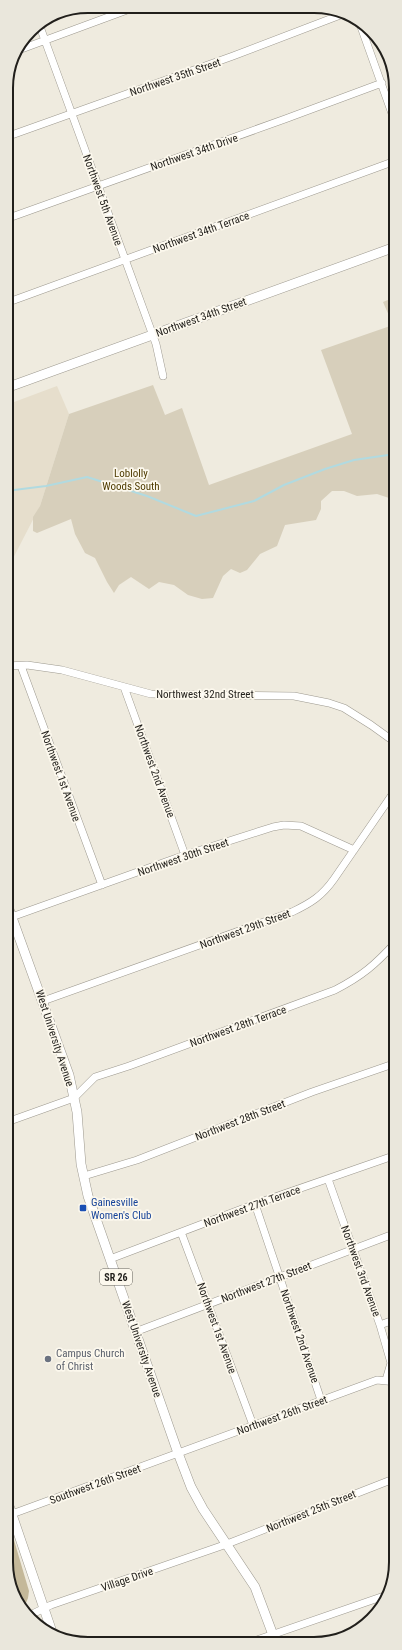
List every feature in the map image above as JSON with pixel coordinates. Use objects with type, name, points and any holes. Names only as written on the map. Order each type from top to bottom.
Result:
[{"type":"main road","name":"Northwest 34th Street","points":[[13,385],[389,249]]},
{"type":"main road","name":"West University Avenue","points":[[13,928],[43,1001],[65,1061],[77,1112],[81,1164],[88,1196],[178,1453],[191,1487],[203,1509],[255,1587],[274,1637]]},
{"type":"main road","points":[[13,1517],[50,1626]]},
{"type":"street","points":[[25,47],[119,13]]},
{"type":"street","name":"Northwest 35th Street","points":[[13,134],[233,56],[336,17]]},
{"type":"street","name":"Northwest 5th Avenue","points":[[42,29],[152,334],[161,362],[163,376]]},
{"type":"street","points":[[363,31],[389,104]]},
{"type":"street","name":"Northwest 34th Drive","points":[[13,216],[285,120],[382,83]]},
{"type":"street","name":"Northwest 34th Terrace","points":[[13,300],[389,163]]},
{"type":"street","name":"Northwest 32nd Street","points":[[13,666],[62,670],[124,688],[151,694],[294,696],[329,703],[344,708],[389,738]]},
{"type":"street","name":"Northwest 1st Avenue","points":[[21,666],[102,885]]},
{"type":"street","name":"Northwest 2nd Avenue","points":[[124,688],[185,855]]},
{"type":"street","name":"Northwest 29th Street","points":[[43,1001],[292,912],[310,904],[325,891],[389,799]]},
{"type":"street","name":"Northwest 30th Street","points":[[13,917],[185,855],[273,827],[284,825],[301,826],[354,850]]},
{"type":"street","name":"Northwest 28th Terrace","points":[[74,1098],[95,1077],[129,1066],[335,990],[353,981],[374,966],[389,950]]},
{"type":"street","name":"Northwest 28th Street","points":[[84,1176],[136,1160],[312,1092],[389,1065]]},
{"type":"street","points":[[13,1120],[74,1098]]},
{"type":"street","name":"Northwest 27th Terrace","points":[[110,1259],[255,1204],[389,1157]]},
{"type":"street","name":"Northwest 3rd Avenue","points":[[328,1179],[380,1325],[389,1356]]},
{"type":"street","name":"Northwest 2nd Avenue","points":[[255,1204],[321,1400]]},
{"type":"street","name":"Northwest 1st Avenue","points":[[181,1232],[253,1425]]},
{"type":"street","name":"Northwest 27th Street","points":[[135,1332],[279,1278],[352,1248],[389,1235]]},
{"type":"street","points":[[380,1325],[389,1322]]},
{"type":"street","points":[[386,1380],[389,1370]]},
{"type":"street","name":"Northwest 26th Street","points":[[178,1453],[377,1380],[389,1381]]},
{"type":"street","name":"Southwest 26th Street","points":[[13,1514],[178,1453]]},
{"type":"street","name":"Northwest 25th Street","points":[[227,1544],[389,1481]]},
{"type":"street","name":"Village Drive","points":[[34,1613],[44,1608],[227,1544]]},
{"type":"street","points":[[280,1637],[380,1598]]},
{"type":"shaded area","points":[[57,386],[69,414],[40,506],[13,558],[13,402]]},
{"type":"shaded area","points":[[13,1537],[29,1591],[26,1603],[19,1591],[16,1581],[13,1562]]},
{"type":"green space","name":"Loblolly Woods South","points":[[389,300],[389,316],[383,302]]},
{"type":"green space","name":"Loblolly Woods South","points":[[389,326],[389,498],[377,494],[357,496],[344,491],[332,491],[321,501],[321,509],[316,520],[285,525],[277,546],[260,554],[247,570],[240,573],[231,569],[223,576],[213,598],[202,599],[188,595],[174,585],[159,582],[149,589],[131,577],[119,585],[114,593],[95,558],[85,553],[75,534],[71,519],[37,533],[33,531],[33,517],[40,506],[69,414],[153,385],[165,415],[182,408],[209,485],[352,434],[321,350]]},
{"type":"waterway","points":[[13,490],[46,486],[87,477],[147,496],[196,516],[254,501],[284,485],[325,469],[354,460],[389,455]]},
{"type":"place","name":"Gainesville Women's Club","points":[[83,1208]]},
{"type":"place","name":"Campus Church of Christ","points":[[48,1359]]}]
